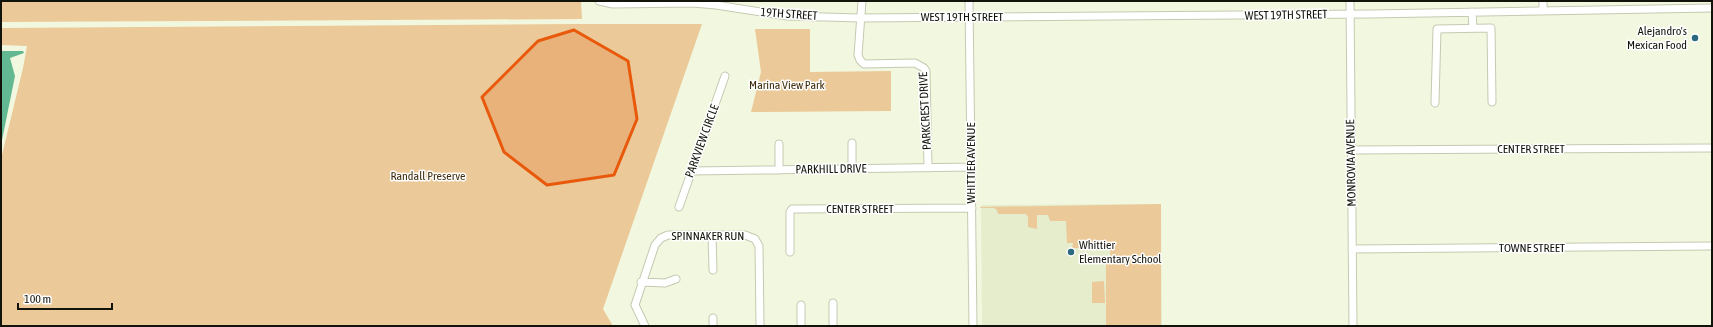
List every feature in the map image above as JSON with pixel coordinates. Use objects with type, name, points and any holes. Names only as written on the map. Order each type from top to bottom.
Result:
[{"type":"street","name":"19TH STREET","points":[[599,1],[613,4],[693,3],[787,16],[860,18]]},
{"type":"street","points":[[860,18],[862,1]]},
{"type":"street","name":"WHITTIER AVENUE","points":[[969,1],[973,326]]},
{"type":"street","name":"MONROVIA AVENUE","points":[[1350,1],[1353,326]]},
{"type":"street","points":[[1543,1],[1543,11]]},
{"type":"street","name":"WEST 19TH STREET","points":[[860,18],[1350,14],[1712,8]]},
{"type":"street","points":[[1472,12],[1473,28]]},
{"type":"street","name":"PARKCREST DRIVE","points":[[860,18],[858,55],[864,64],[915,63],[924,68],[926,71],[928,168]]},
{"type":"street","points":[[1435,103],[1437,29],[1473,28],[1491,28],[1492,102]]},
{"type":"street","name":"PARKVIEW CIRCLE","points":[[679,207],[725,76]]},
{"type":"street","points":[[852,143],[852,169]]},
{"type":"street","points":[[779,144],[779,170]]},
{"type":"street","name":"CENTER STREET","points":[[1351,150],[1712,148]]},
{"type":"street","name":"PARKHILL DRIVE","points":[[691,171],[971,167]]},
{"type":"street","name":"CENTER STREET","points":[[790,252],[790,212],[792,209],[972,208]]},
{"type":"street","name":"SPINNAKER RUN","points":[[641,282],[655,245],[661,238],[668,235],[745,234],[755,239],[759,246],[760,326]]},
{"type":"street","points":[[712,235],[713,270]]},
{"type":"street","name":"TOWNE STREET","points":[[1352,249],[1712,246]]},
{"type":"street","points":[[645,326],[635,305],[641,282],[665,283],[676,279]]},
{"type":"street","points":[[833,303],[833,326]]},
{"type":"street","points":[[801,304],[801,326]]},
{"type":"street","points":[[713,318],[713,326]]},
{"type":"highlighted area","points":[[574,30],[628,61],[637,119],[614,175],[547,185],[504,152],[482,97],[538,41]]},
{"type":"shaded area","points":[[1,51],[23,51],[24,53],[10,58],[15,76],[1,145]]},
{"type":"shaded area","name":"Whittier Elementary School","points":[[1161,204],[1162,326],[982,326],[981,205]]},
{"type":"green space","points":[[1,1],[581,1],[582,19],[1,22]]},
{"type":"green space","name":"Randall Preserve","points":[[702,24],[603,309],[613,326],[1,326],[1,159],[27,46],[1,45],[1,28]]},
{"type":"green space","name":"Marina View Park","points":[[755,29],[810,29],[810,72],[891,71],[891,111],[751,112],[761,72]]},
{"type":"green space","points":[[1161,204],[1161,326],[1106,326],[1106,262],[1111,262],[1109,242],[1109,248],[1072,248],[1073,243],[1067,243],[1066,221],[1050,221],[1048,215],[1037,215],[1037,229],[1028,227],[1028,217],[1026,214],[998,214],[997,210],[994,208],[980,208],[980,207]]},
{"type":"green space","points":[[1104,281],[1105,303],[1092,303],[1092,282]]},
{"type":"place","name":"Alejandro's Mexican Food","points":[[1695,38]]},
{"type":"place","name":"Whittier Elementary School","points":[[1071,252]]}]
